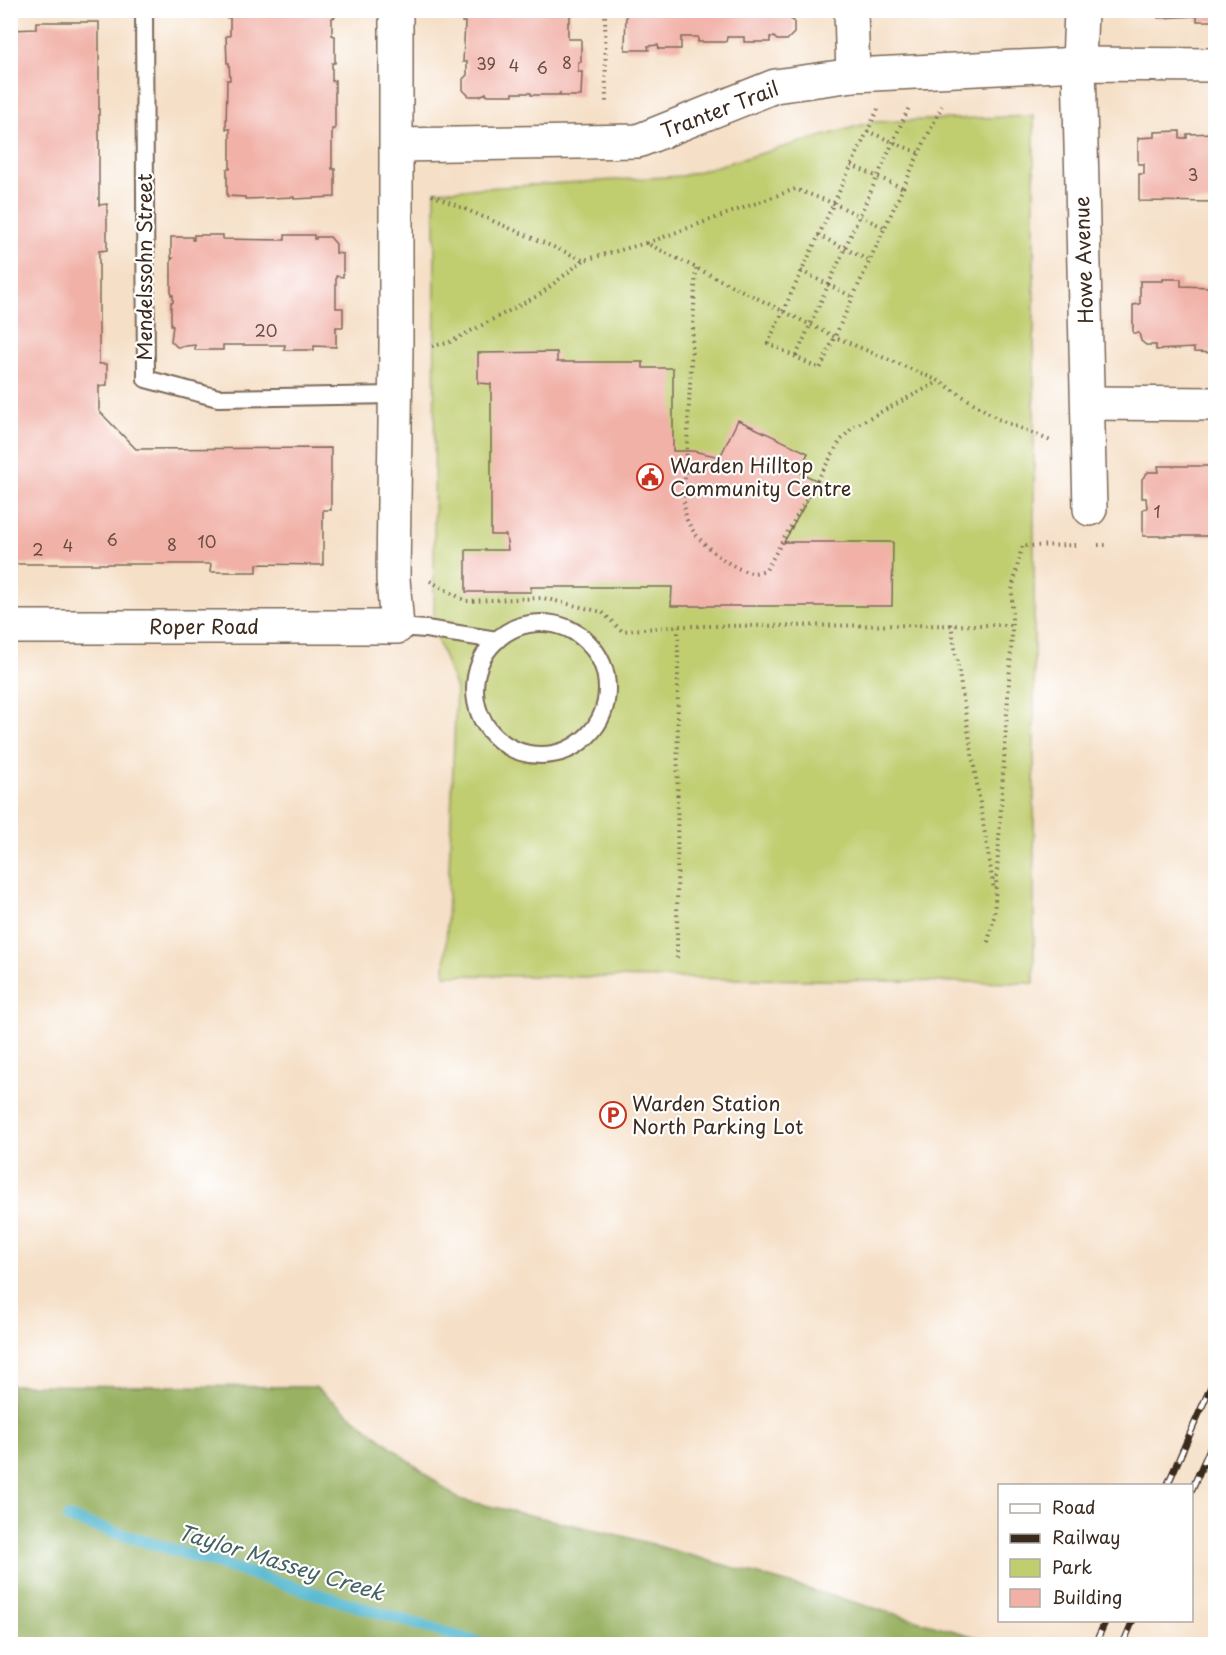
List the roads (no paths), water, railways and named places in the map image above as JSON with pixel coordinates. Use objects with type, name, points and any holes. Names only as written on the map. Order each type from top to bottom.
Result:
[{"type":"street","points":[[396,10],[396,395],[393,579],[398,627]]},
{"type":"street","points":[[851,10],[853,75]]},
{"type":"street","name":"Howe Avenue","points":[[1081,10],[1079,64],[1090,509]]},
{"type":"street","name":"Tranter Trail","points":[[397,145],[638,141],[775,86],[853,75],[1079,64],[1215,65]]},
{"type":"street","points":[[1088,404],[1215,405]]},
{"type":"street","name":"Roper Road","points":[[10,627],[398,627]]},
{"type":"lane","name":"Mendelssohn Street","points":[[144,10],[146,379],[218,398],[396,395]]},
{"type":"lane","points":[[398,627],[496,640],[515,628],[536,623],[558,625],[578,633],[594,649],[604,668],[608,689],[605,710],[595,730],[579,744],[559,753],[537,756],[516,751],[497,739],[483,722],[476,700],[476,678],[483,657],[496,640]]},
{"type":"waterway","name":"Taylor Massey Creek","points":[[68,1518],[482,1644]]},
{"type":"railway","points":[[1168,1484],[1216,1375]]},
{"type":"railway","points":[[1193,1487],[1216,1435]]},
{"type":"railway","points":[[1095,1644],[1105,1622]]},
{"type":"railway","points":[[1123,1644],[1132,1622]]},
{"type":"place","name":"Warden Hilltop Community Centre","points":[[650,477]]},
{"type":"place","name":"Warden Station North Parking Lot","points":[[613,1115]]}]
